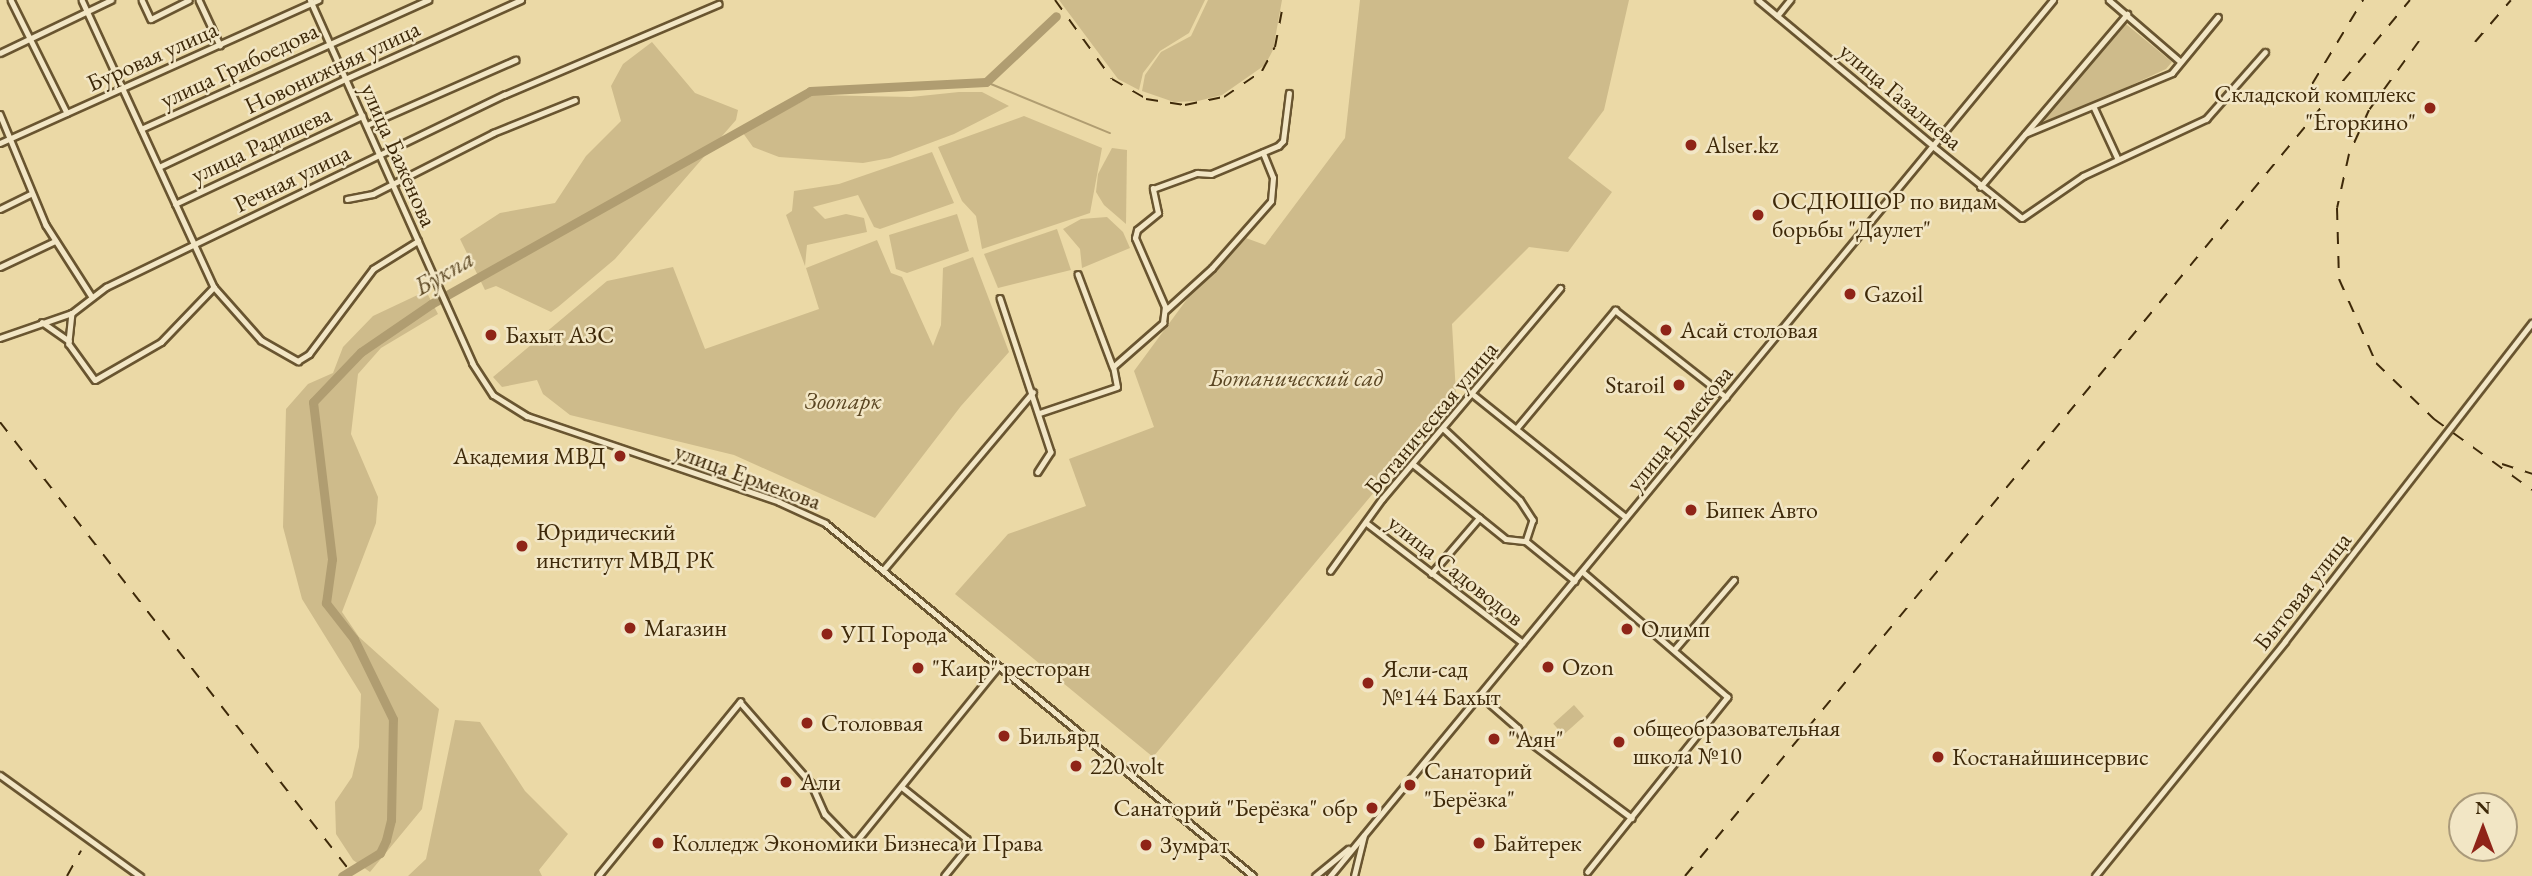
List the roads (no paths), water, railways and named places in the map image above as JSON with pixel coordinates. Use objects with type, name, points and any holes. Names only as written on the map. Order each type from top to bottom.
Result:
[{"type":"main road","name":"Новонижняя улица","points":[[345,79],[511,2],[521,0]]},
{"type":"main road","name":"улица Газалиева","points":[[1758,0],[1933,146]]},
{"type":"main road","name":"улица Ермекова","points":[[1330,876],[2053,0]]},
{"type":"main road","name":"улица Баженова","points":[[313,1],[472,363]]},
{"type":"main road","name":"Бытовая улица","points":[[2095,876],[2286,641],[2532,322]]},
{"type":"main road","name":"улица Ермекова","points":[[472,363],[493,395],[527,416],[779,502],[825,523],[1253,876]]},
{"type":"main road","points":[[1315,876],[1365,832]]},
{"type":"main road","points":[[1354,876],[1365,832]]},
{"type":"street","points":[[11,0],[67,113]]},
{"type":"street","points":[[82,0],[214,287],[261,340],[298,361],[321,343],[373,269],[418,241]]},
{"type":"street","points":[[0,52],[111,0]]},
{"type":"street","points":[[142,0],[151,19],[189,0]]},
{"type":"street","points":[[200,0],[220,45]]},
{"type":"street","name":"улица Грибоедова","points":[[141,129],[428,0]]},
{"type":"street","points":[[1777,16],[1790,0]]},
{"type":"street","points":[[2109,0],[2180,61]]},
{"type":"street","name":"Буровая улица","points":[[0,143],[313,1]]},
{"type":"street","name":"Речная улица","points":[[0,338],[42,321],[72,313],[92,297],[548,74],[718,4]]},
{"type":"street","points":[[1980,187],[2127,14]]},
{"type":"street","points":[[2025,134],[2172,73],[2218,17]]},
{"type":"street","points":[[2094,107],[2118,159],[2206,119],[2265,52]]},
{"type":"street","name":"улица Радищева","points":[[366,125],[515,60]]},
{"type":"street","name":"Новонижняя улица","points":[[159,167],[345,79]]},
{"type":"street","points":[[1166,310],[1135,238],[1137,230],[1158,214],[1153,189],[1197,173],[1211,174],[1263,153],[1283,141],[1289,93]]},
{"type":"street","points":[[346,199],[373,194],[393,181],[575,100]]},
{"type":"street","points":[[0,114],[32,194],[55,242],[92,297]]},
{"type":"street","name":"улица Радищева","points":[[175,204],[362,116]]},
{"type":"street","name":"улица Газалиева","points":[[1933,146],[1980,187],[2022,218],[2083,176],[2118,159]]},
{"type":"street","points":[[1113,367],[1150,338],[1163,323],[1166,310],[1212,268],[1271,201],[1273,178],[1263,153]]},
{"type":"street","points":[[0,209],[32,194]]},
{"type":"street","points":[[0,267],[55,242]]},
{"type":"street","points":[[1040,413],[1117,387],[1113,367],[1078,274]]},
{"type":"street","points":[[42,321],[69,341],[95,380],[162,342],[214,287]]},
{"type":"street","name":"Ботаническая улица","points":[[1330,570],[1413,464],[1474,395],[1560,288]]},
{"type":"street","points":[[1000,298],[1051,452],[1038,472]]},
{"type":"street","points":[[1516,429],[1615,310],[1727,397]]},
{"type":"street","points":[[69,341],[72,313]]},
{"type":"street","points":[[884,569],[1033,392]]},
{"type":"street","points":[[1474,395],[1627,518]]},
{"type":"street","points":[[1443,428],[1520,500],[1533,520],[1526,541]]},
{"type":"street","points":[[1413,464],[1506,539],[1526,541],[1575,581]]},
{"type":"street","points":[[1431,574],[1479,518]]},
{"type":"street","name":"улица Садоводов","points":[[1368,524],[1523,644]]},
{"type":"street","points":[[1583,572],[1725,693],[1727,700],[1588,872]]},
{"type":"street","points":[[1674,650],[1734,580]]},
{"type":"street","points":[[597,876],[740,702],[811,783],[825,814],[855,844],[998,667]]},
{"type":"street","points":[[1480,695],[1522,736],[1632,818]]},
{"type":"street","points":[[0,775],[140,876]]},
{"type":"street","points":[[901,786],[967,839],[965,851],[946,876]]},
{"type":"waterway","name":"Букпа","points":[[342,876],[380,853],[386,840],[391,820],[393,719],[354,639],[326,603],[332,559],[313,402],[361,352],[431,304],[810,91],[986,82],[1056,16]]},
{"type":"waterway","points":[[986,82],[1110,133]]},
{"type":"railway","points":[[1055,0],[1112,79],[1146,99],[1185,105],[1224,97],[1262,71],[1275,47],[1284,0]]},
{"type":"railway","points":[[2300,104],[2363,0]]},
{"type":"railway","points":[[1685,876],[2410,0]]},
{"type":"railway","points":[[2475,42],[2511,0]]},
{"type":"railway","points":[[2419,41],[2369,110],[2349,154],[2337,208],[2339,279],[2376,363],[2434,419],[2532,490]]},
{"type":"railway","points":[[0,422],[354,876]]},
{"type":"railway","points":[[2502,464],[2532,474]]},
{"type":"railway","points":[[67,876],[81,851]]},
{"type":"place","name":"Складской комплекс \"Егоркино\"","points":[[2430,108]]},
{"type":"place","name":"Alser.kz","points":[[1691,145]]},
{"type":"place","name":"ОСДЮШОР по видам борьбы \"Даулет\"","points":[[1758,215]]},
{"type":"place","name":"Gazoil","points":[[1850,294]]},
{"type":"place","name":"Асай столовая","points":[[1666,330]]},
{"type":"place","name":"Бахыт АЗС","points":[[491,335]]},
{"type":"place","name":"Staroil","points":[[1679,385]]},
{"type":"place","name":"Академия МВД","points":[[620,456]]},
{"type":"place","name":"Бипек Авто","points":[[1691,510]]},
{"type":"place","name":"Юридический институт МВД РК","points":[[522,546]]},
{"type":"place","name":"Магазин","points":[[630,628]]},
{"type":"place","name":"Олимп","points":[[1627,629]]},
{"type":"place","name":"УП Города","points":[[827,634]]},
{"type":"place","name":"Ozon","points":[[1548,667]]},
{"type":"place","name":"\"Каир\" ресторан","points":[[918,668]]},
{"type":"place","name":"Ясли-сад №144 Бахыт","points":[[1368,683]]},
{"type":"place","name":"Столоввая","points":[[807,723]]},
{"type":"place","name":"Бильярд","points":[[1004,736]]},
{"type":"place","name":"\"Аян\"","points":[[1494,739]]},
{"type":"place","name":"общеобразовательная школа №10","points":[[1619,742]]},
{"type":"place","name":"Костанайшинсервис","points":[[1938,757]]},
{"type":"place","name":"220 volt","points":[[1076,766]]},
{"type":"place","name":"Али","points":[[786,782]]},
{"type":"place","name":"Санаторий \"Берёзка\"","points":[[1410,785]]},
{"type":"place","name":"Санаторий \"Берёзка\" обр","points":[[1372,808]]},
{"type":"place","name":"Колледж Экономики Бизнеса и Права","points":[[658,843]]},
{"type":"place","name":"Байтерек","points":[[1479,843]]},
{"type":"place","name":"Зумрат","points":[[1146,845]]},
{"type":"park label","name":"Ботанический сад","points":[[1296,378]]},
{"type":"park label","name":"Зоопарк","points":[[843,401]]}]
